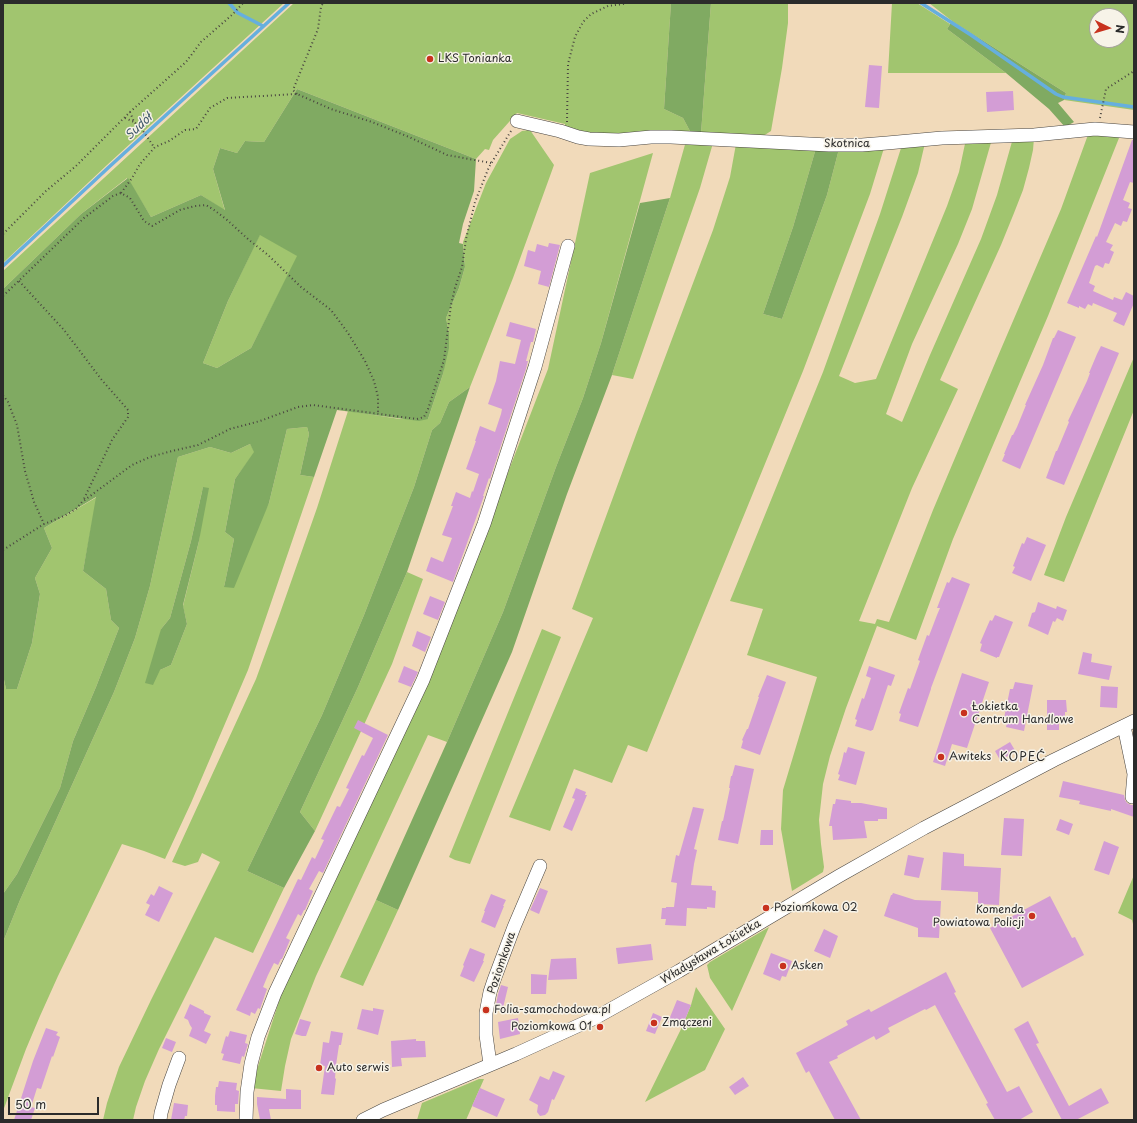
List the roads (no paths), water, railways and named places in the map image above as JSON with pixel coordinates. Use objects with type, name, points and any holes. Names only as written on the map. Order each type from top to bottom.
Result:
[{"type":"street","name":"Skotnica","points":[[517,121],[583,138],[602,140],[671,137],[829,145],[862,145],[942,138],[1029,135],[1098,130],[1134,132]]},
{"type":"street","points":[[246,1120],[247,1092],[251,1064],[258,1037],[275,993],[423,680],[484,524],[535,367],[568,246]]},
{"type":"street","points":[[1129,723],[1134,774],[1132,797]]},
{"type":"street","name":"Władysława Łokietka","points":[[363,1120],[588,1021],[701,959],[839,876],[924,828],[1054,760],[1129,723]]},
{"type":"street","name":"Poziomkowa","points":[[490,1064],[486,1035],[486,1013],[490,992],[514,927],[540,866]]},
{"type":"street","points":[[160,1120],[169,1085],[179,1058]]},
{"type":"waterway","points":[[229,3],[238,13],[263,26]]},
{"type":"waterway","name":"Sudół","points":[[3,266],[289,3]]},
{"type":"waterway","points":[[921,3],[971,35],[1056,94],[1063,97],[1134,107]]},
{"type":"place","name":"LKS Tonianka","points":[[430,59]]},
{"type":"place","name":"Łokietka Centrum Handlowe","points":[[964,713]]},
{"type":"place","name":"Awiteks","points":[[941,757]]},
{"type":"place","name":"Poziomkowa 02","points":[[766,908]]},
{"type":"place","name":"Komenda Powiatowa Policji","points":[[1032,916]]},
{"type":"place","name":"Asken","points":[[783,966]]},
{"type":"place","name":"Folia-samochodowa.pl","points":[[486,1010]]},
{"type":"place","name":"Zmączeni","points":[[654,1023]]},
{"type":"place","name":"Poziomkowa 01","points":[[600,1027]]},
{"type":"place","name":"Auto serwis","points":[[319,1068]]},
{"type":"district","name":"KOPEĆ","points":[[1023,758]]}]
